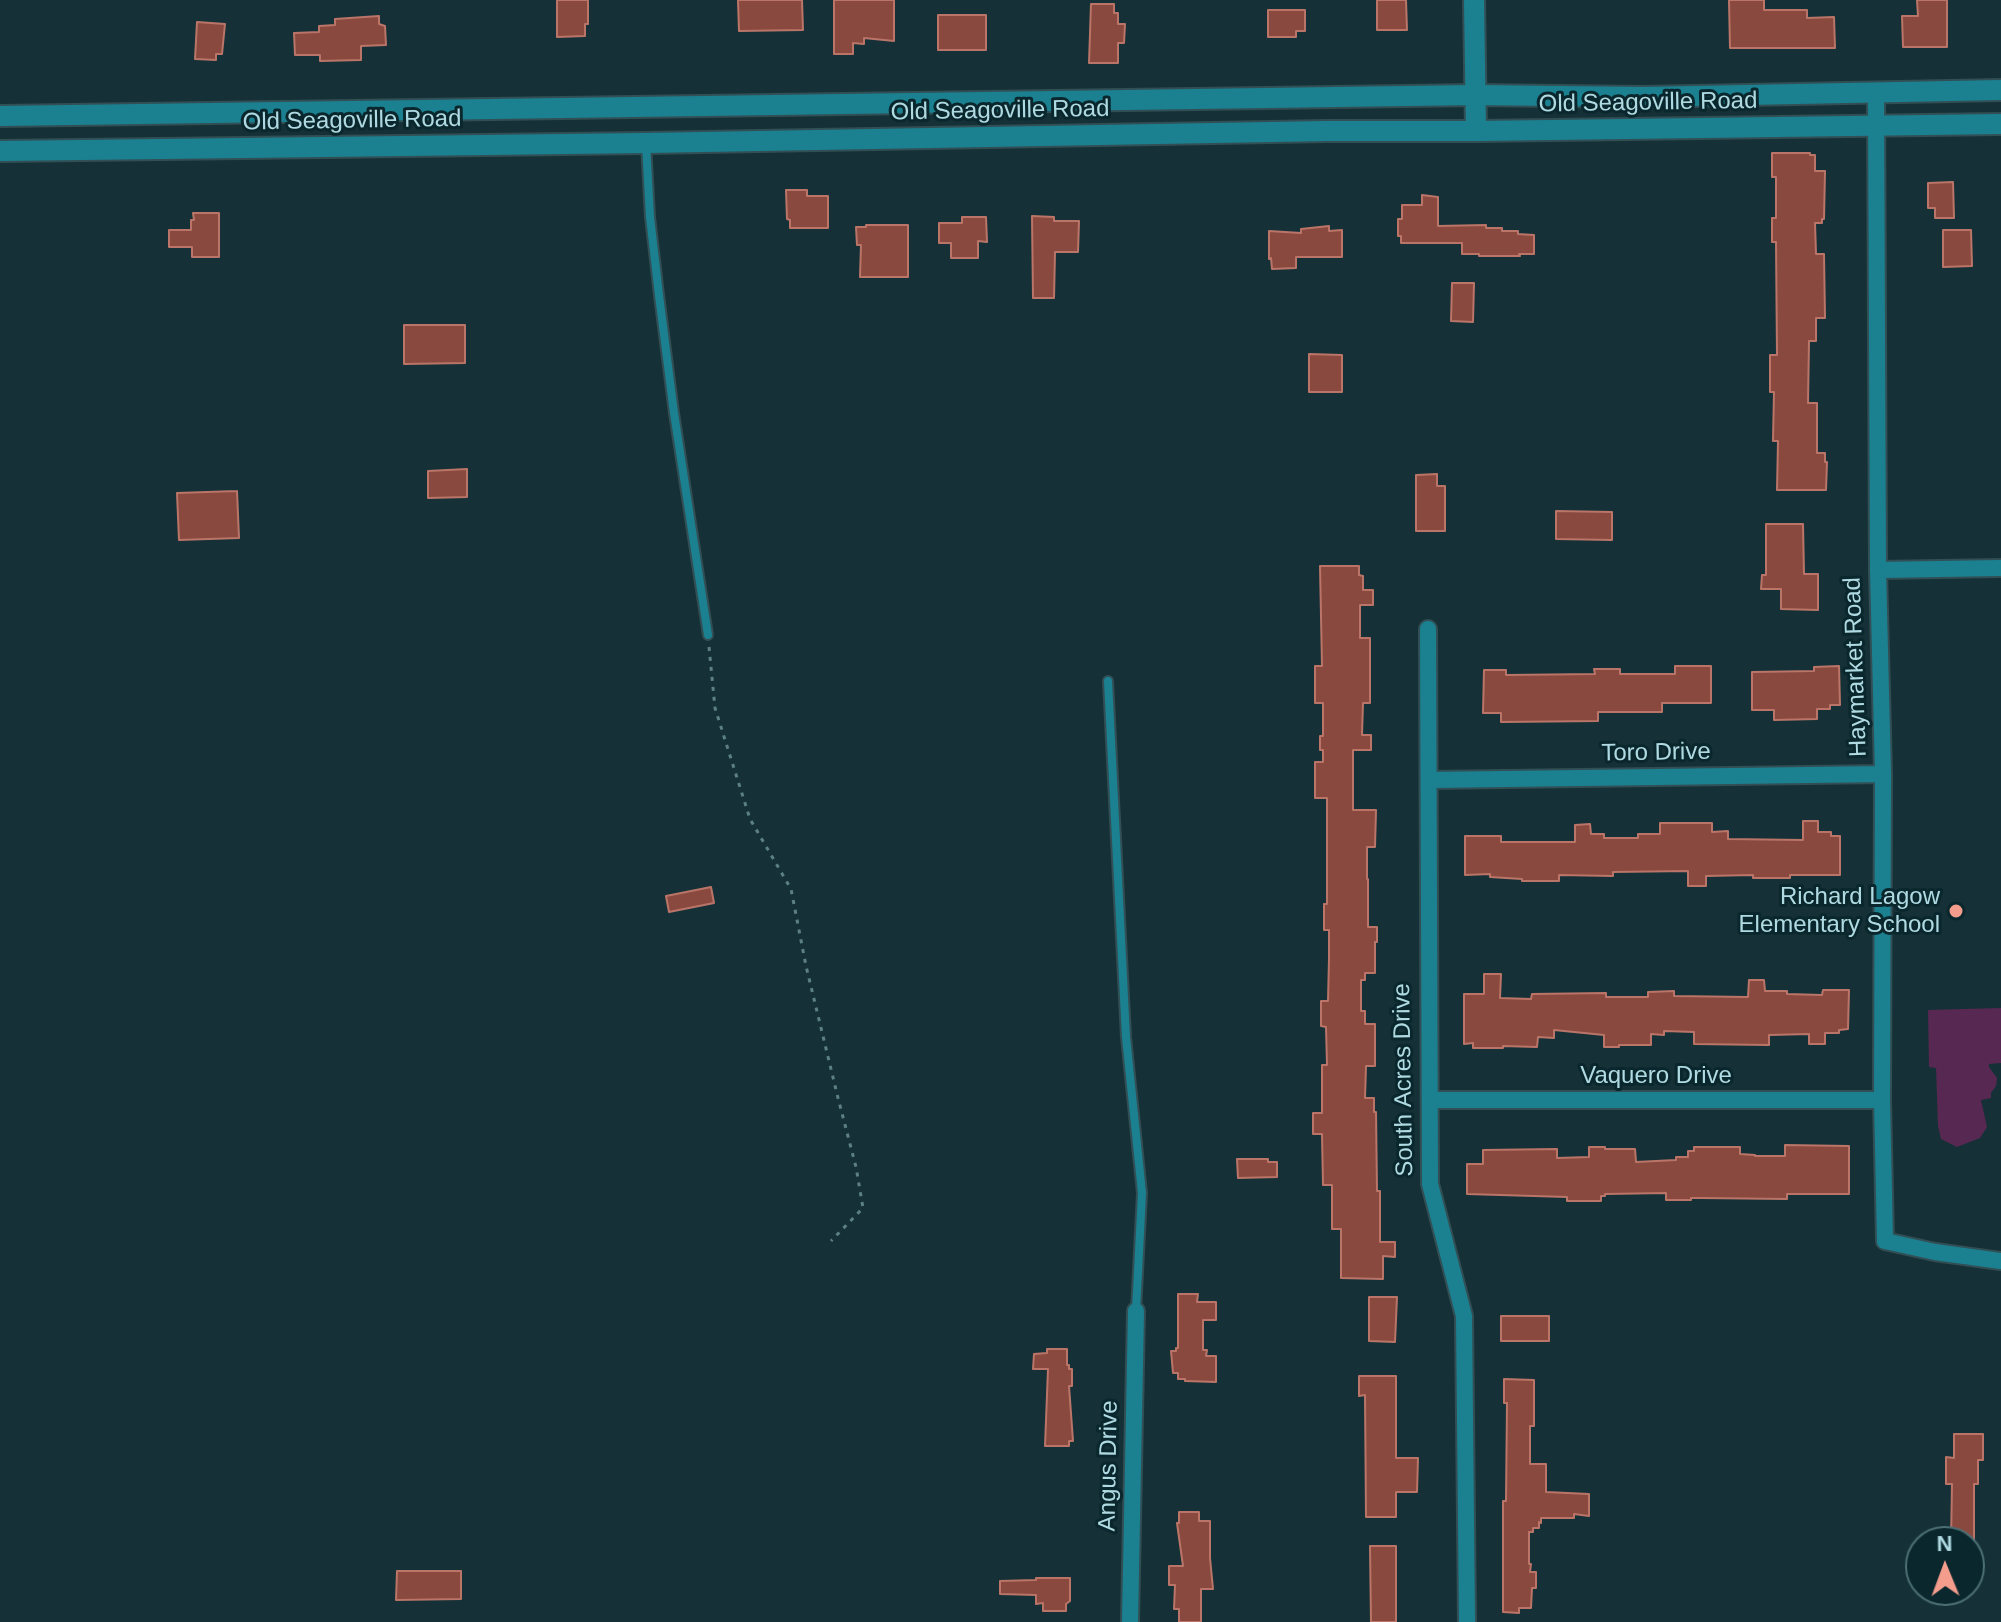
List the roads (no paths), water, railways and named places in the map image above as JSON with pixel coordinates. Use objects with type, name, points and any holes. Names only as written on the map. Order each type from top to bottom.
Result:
[{"type":"main road","points":[[1474,0],[1476,131]]},
{"type":"main road","name":"Old Seagoville Road","points":[[0,116],[2001,90]]},
{"type":"main road","points":[[931,103],[931,138]]},
{"type":"main road","points":[[645,107],[646,143]]},
{"type":"main road","points":[[399,111],[399,147]]},
{"type":"main road","points":[[161,114],[162,150]]},
{"type":"main road","name":"Old Seagoville Road","points":[[0,151],[2001,124]]},
{"type":"street","name":"Haymarket Road","points":[[1876,92],[1885,1241],[2001,1261]]},
{"type":"street","points":[[1878,570],[2001,568]]},
{"type":"street","name":"South Acres Drive","points":[[1428,629],[1430,1184],[1464,1316],[1467,1622]]},
{"type":"street","name":"Toro Drive","points":[[1429,780],[1883,774]]},
{"type":"street","name":"Vaquero Drive","points":[[1430,1100],[1882,1100]]},
{"type":"street","name":"Angus Drive","points":[[1130,1622],[1136,1311]]},
{"type":"lane","points":[[646,143],[659,295],[708,635]]},
{"type":"lane","points":[[1108,681],[1126,1037],[1142,1193],[1136,1311]]},
{"type":"place","name":"Richard Lagow Elementary School","points":[[1956,911]]}]
